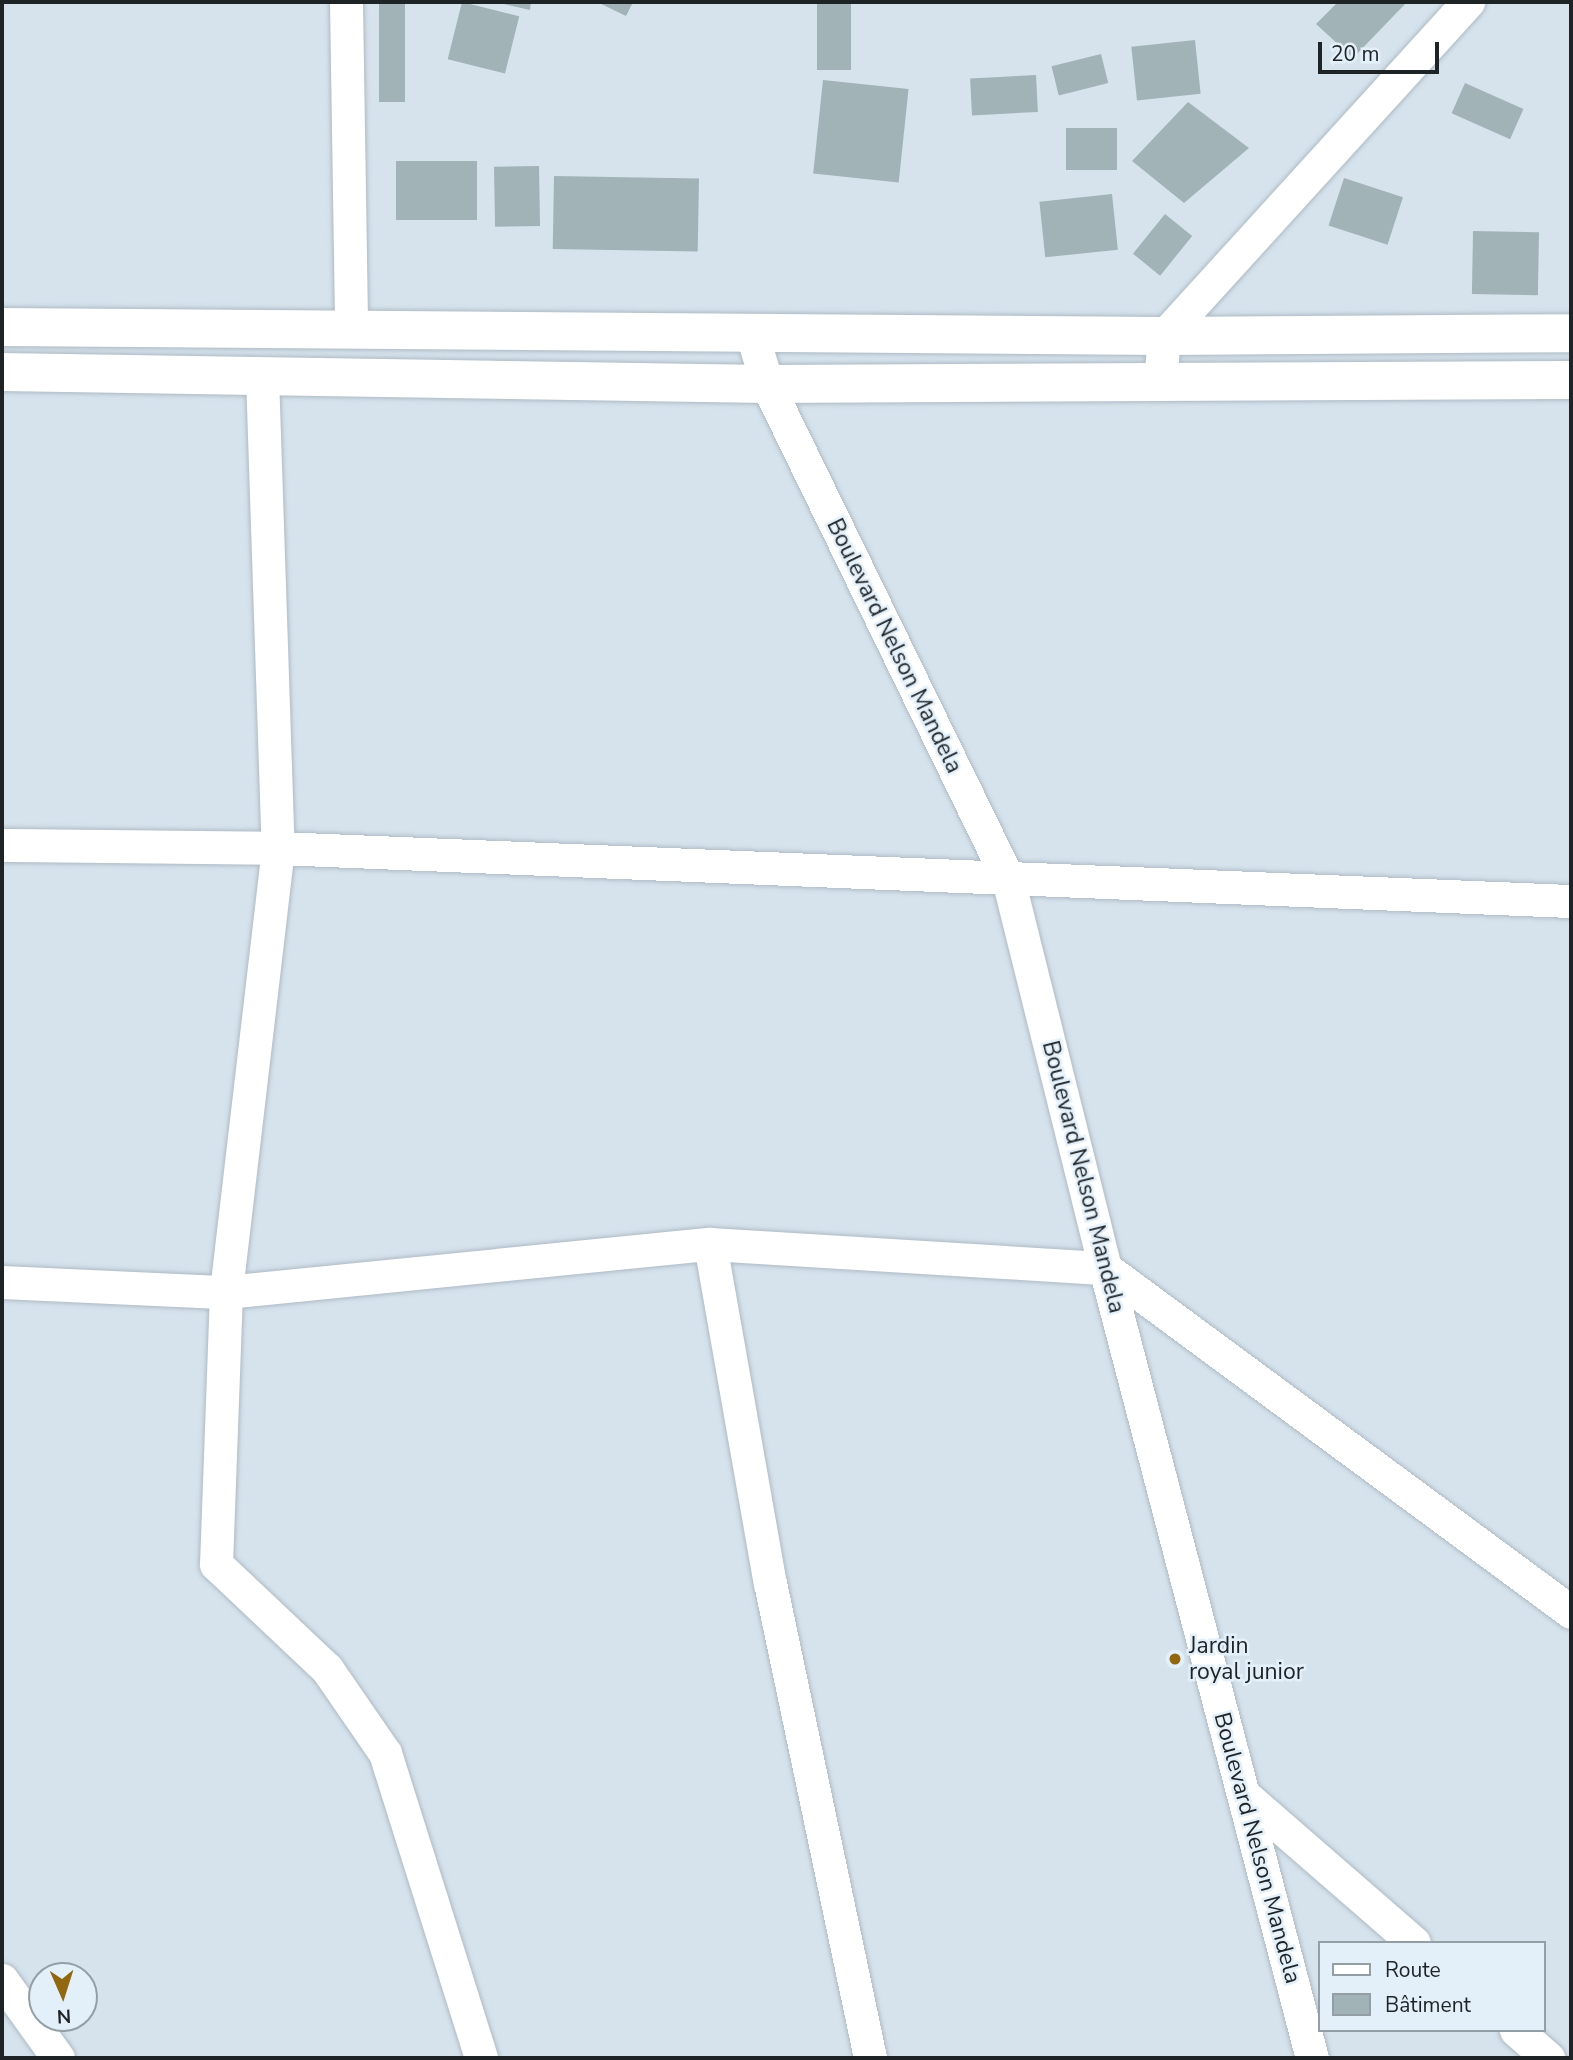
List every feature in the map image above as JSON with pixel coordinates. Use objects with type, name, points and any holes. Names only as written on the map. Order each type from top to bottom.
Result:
[{"type":"highway","points":[[2,327],[1164,336],[1571,333]]},
{"type":"highway","points":[[2,372],[767,384],[1571,380]]},
{"type":"street","points":[[346,2],[351,330]]},
{"type":"street","points":[[1160,382],[1164,336],[1468,2]]},
{"type":"street","name":"Boulevard Nelson Mandela","points":[[752,334],[767,384],[1008,879],[1105,1268],[1312,2058]]},
{"type":"street","points":[[261,375],[278,848],[226,1292],[216,1564],[327,1669],[385,1753],[481,2058]]},
{"type":"street","points":[[2,845],[278,848],[1568,903]]},
{"type":"street","points":[[710,1244],[770,1583],[870,2058]]},
{"type":"street","points":[[2,1282],[226,1292],[710,1244],[1105,1268],[1571,1612]]},
{"type":"street","points":[[1244,1795],[1412,1941]]},
{"type":"street","points":[[2,1980],[58,2058]]},
{"type":"street","points":[[1518,2032],[1548,2058]]},
{"type":"building","points":[[379,2],[405,2],[405,102],[379,102]]},
{"type":"building","points":[[462,2],[519,16],[505,74],[448,59]]},
{"type":"building","points":[[495,2],[531,2],[530,10]]},
{"type":"building","points":[[597,2],[633,2],[626,16]]},
{"type":"building","points":[[817,2],[851,2],[851,70],[817,70]]},
{"type":"building","points":[[1338,2],[1407,2],[1353,58],[1316,24]]},
{"type":"building","points":[[1195,40],[1201,94],[1137,100],[1131,47]]},
{"type":"building","points":[[1101,54],[1108,83],[1059,95],[1052,66]]},
{"type":"building","points":[[1036,75],[1038,112],[972,115],[970,78]]},
{"type":"building","points":[[823,80],[909,89],[899,182],[813,173]]},
{"type":"building","points":[[1465,83],[1523,109],[1510,139],[1452,113]]},
{"type":"building","points":[[1188,102],[1249,148],[1184,203],[1132,161]]},
{"type":"building","points":[[1066,128],[1117,128],[1117,170],[1066,170]]},
{"type":"building","points":[[396,161],[477,161],[477,220],[396,220]]},
{"type":"building","points":[[539,166],[540,226],[495,227],[494,167]]},
{"type":"building","points":[[554,176],[699,179],[698,252],[553,249]]},
{"type":"building","points":[[1344,178],[1403,197],[1388,245],[1329,226]]},
{"type":"building","points":[[1112,194],[1118,250],[1045,257],[1039,202]]},
{"type":"building","points":[[1165,214],[1192,236],[1160,276],[1133,254]]},
{"type":"building","points":[[1473,231],[1539,232],[1538,295],[1472,294]]},
{"type":"place","name":"Jardin royal junior","points":[[1175,1659]]}]
